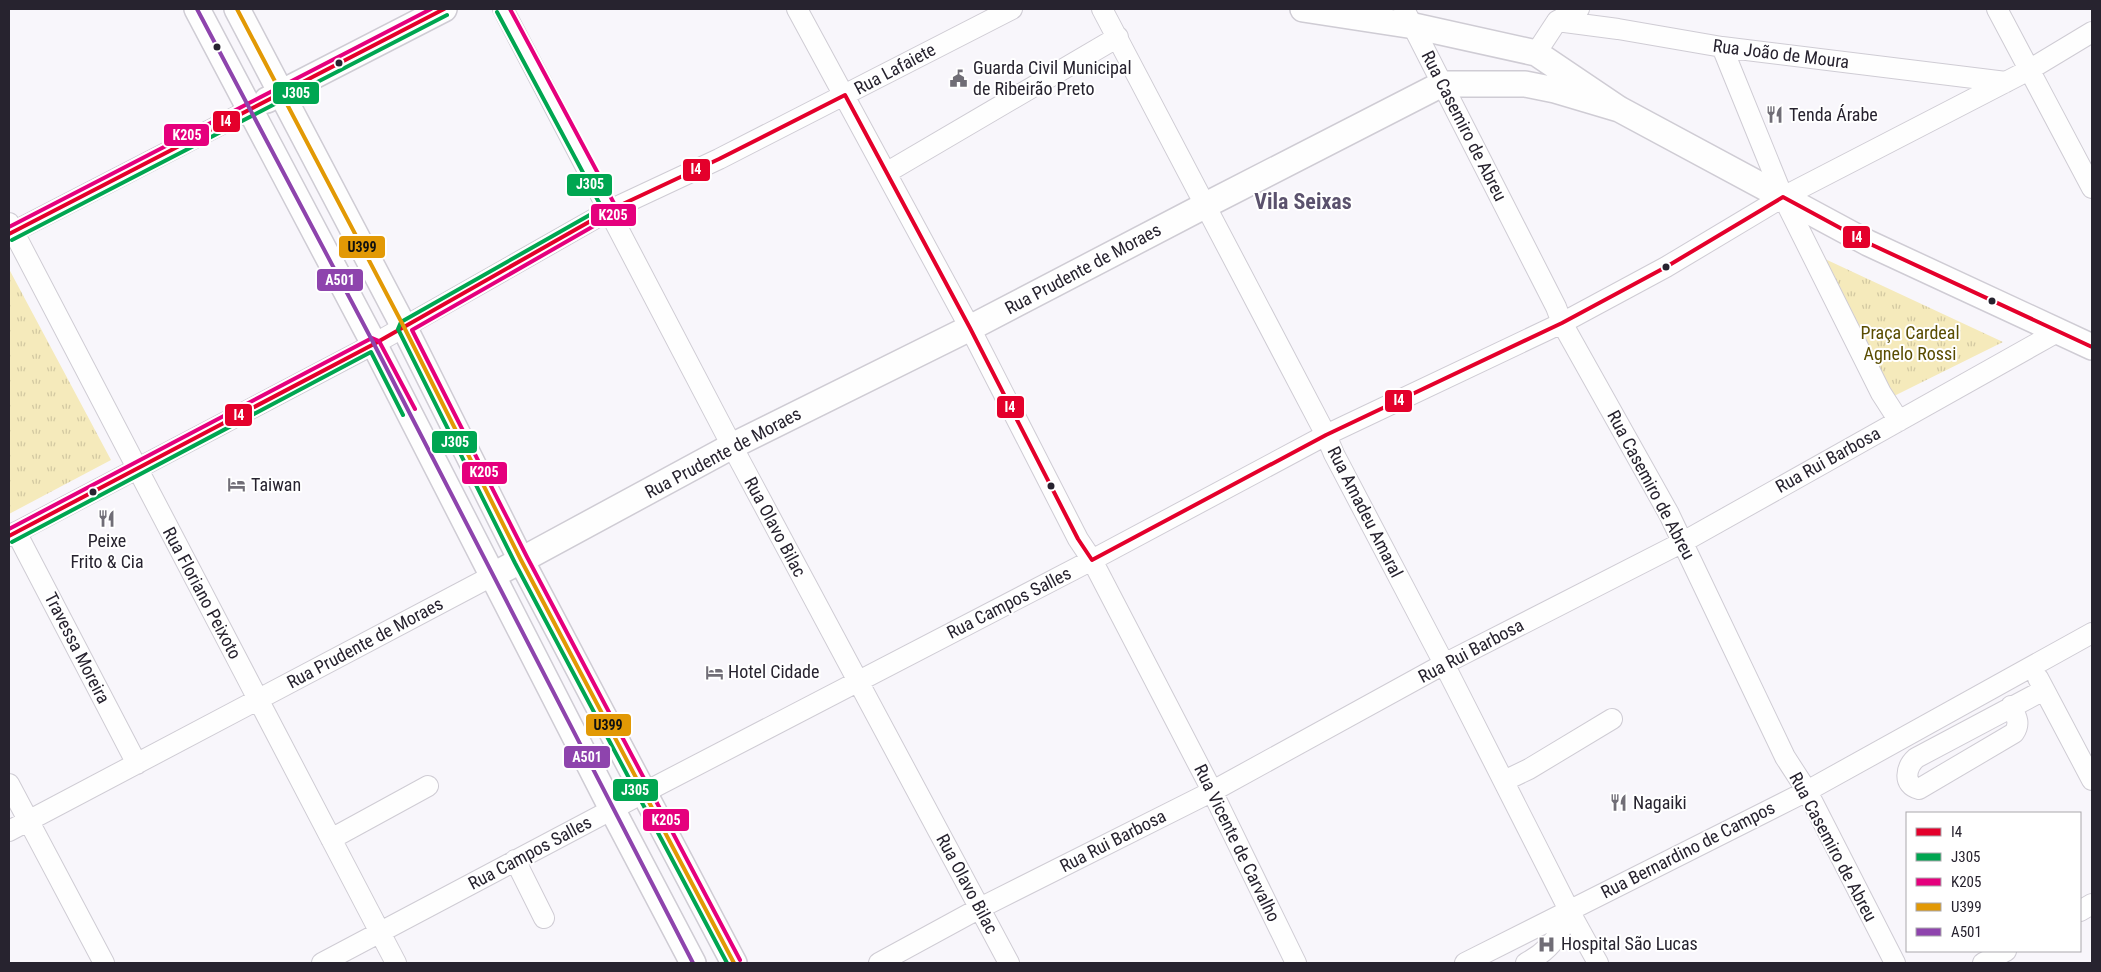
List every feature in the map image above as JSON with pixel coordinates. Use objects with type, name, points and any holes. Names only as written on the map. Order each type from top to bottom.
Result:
[{"type":"main road","points":[[197,9],[374,344],[693,963]]},
{"type":"main road","points":[[238,9],[404,327],[521,560],[734,963]]},
{"type":"main road","points":[[249,110],[444,9]]},
{"type":"main road","points":[[1303,9],[1409,18],[1536,53],[1619,109],[1868,243],[2092,347]]},
{"type":"main road","points":[[1525,84],[1536,53]]},
{"type":"main road","points":[[1442,84],[1525,84],[1555,90],[1619,109]]},
{"type":"main road","name":"Rua Prudente de Moraes","points":[[492,576],[732,446],[970,328],[1206,204],[1442,84]]},
{"type":"street","name":"Rua Olavo Bilac","points":[[503,9],[732,446],[1009,963]]},
{"type":"street","name":"Rua Vicente de Carvalho","points":[[797,9],[970,328],[1059,504],[1092,560],[1296,963]]},
{"type":"street","name":"Rua Lafaiete","points":[[13,534],[374,344],[610,210],[845,95],[1012,9]]},
{"type":"street","name":"Rua Amadeu Amaral","points":[[1102,9],[1206,204],[1598,963]]},
{"type":"street","points":[[1536,53],[1557,22],[1579,9]]},
{"type":"street","points":[[1997,9],[2092,188]]},
{"type":"street","name":"Rua Casemiro de Abreu","points":[[1409,18],[1556,307],[1562,323],[1683,542],[1785,757],[1807,791],[1895,963]]},
{"type":"street","name":"Rua João de Moura","points":[[1557,22],[1618,29],[1722,46],[2006,82]]},
{"type":"street","name":"Rua Campos Salles","points":[[322,963],[612,809],[1092,560],[1326,435],[1562,323],[1666,267],[1783,197],[2029,70],[2092,32]]},
{"type":"street","points":[[886,174],[1118,37]]},
{"type":"street","points":[[1722,46],[1783,197],[1881,393],[1899,421]]},
{"type":"street","points":[[10,229],[249,110]]},
{"type":"street","name":"Rua Floriano Peixoto","points":[[10,229],[396,963]]},
{"type":"street","name":"Rua Rui Barbosa","points":[[880,963],[980,908],[1211,792],[1444,664],[1683,542],[2058,331]]},
{"type":"street","name":"Travessa Moreira","points":[[13,534],[137,764]]},
{"type":"street","name":"Rua Prudente de Moraes","points":[[9,831],[492,576]]},
{"type":"street","name":"Rua Bernardino de Campos","points":[[1465,963],[1569,909],[1807,791],[2092,633]]},
{"type":"street","points":[[2034,666],[2044,690],[2092,780]]},
{"type":"street","points":[[2011,706],[2018,722],[2018,728],[2014,733],[1919,789],[1910,784],[1907,778],[1907,770],[1916,758],[2011,706],[2044,690]]},
{"type":"street","points":[[1504,782],[1612,719]]},
{"type":"street","points":[[9,784],[104,963]]},
{"type":"street","points":[[331,839],[428,786]]},
{"type":"street","points":[[515,860],[544,918]]},
{"type":"street","points":[[2081,910],[2092,904]]},
{"type":"street","points":[[1526,963],[1540,956],[1552,943],[1561,929],[1569,909]]},
{"type":"street","points":[[1983,963],[2004,952]]},
{"type":"green space","name":"Praça Cardeal Agnelo Rossi","points":[[1825,259],[2003,342],[1892,397]]},
{"type":"green space","points":[[9,269],[111,460],[9,514]]},
{"type":"transit line","name":"A501","points":[[197,9],[374,344],[693,963]]},
{"type":"transit line","name":"U399","points":[[237,9],[404,327],[521,560],[734,963]]},
{"type":"transit line","name":"K205","points":[[9,227],[431,9]]},
{"type":"transit line","name":"I4","points":[[9,234],[444,9]]},
{"type":"transit line","name":"K205","points":[[510,9],[616,207],[616,212],[412,330],[527,557],[740,960]]},
{"type":"transit line","name":"J305","points":[[497,12],[602,208],[401,322],[398,329],[515,563],[727,963]]},
{"type":"transit line","name":"J305","points":[[12,240],[447,15]]},
{"type":"transit line","name":"I4","points":[[9,536],[374,344],[610,210],[719,159],[845,95],[970,328],[1078,539],[1092,560],[1326,435],[1562,323],[1666,267],[1783,197],[1868,243],[2092,347]]},
{"type":"transit line","name":"K205","points":[[9,529],[372,338],[379,341],[415,409]]},
{"type":"transit line","name":"J305","points":[[12,542],[371,352],[403,415]]},
{"type":"place","name":"Guarda Civil Municipal de Ribeirão Preto","points":[[959,78]]},
{"type":"place","name":"Tenda Árabe","points":[[1775,115]]},
{"type":"place","name":"Taiwan","points":[[237,485]]},
{"type":"place","name":"Peixe Frito & Cia","points":[[107,518]]},
{"type":"place","name":"Hotel Cidade","points":[[714,672]]},
{"type":"place","name":"Nagaiki","points":[[1619,803]]},
{"type":"place","name":"Hospital São Lucas","points":[[1547,944]]},
{"type":"district","name":"Vila Seixas","points":[[1303,201]]}]
